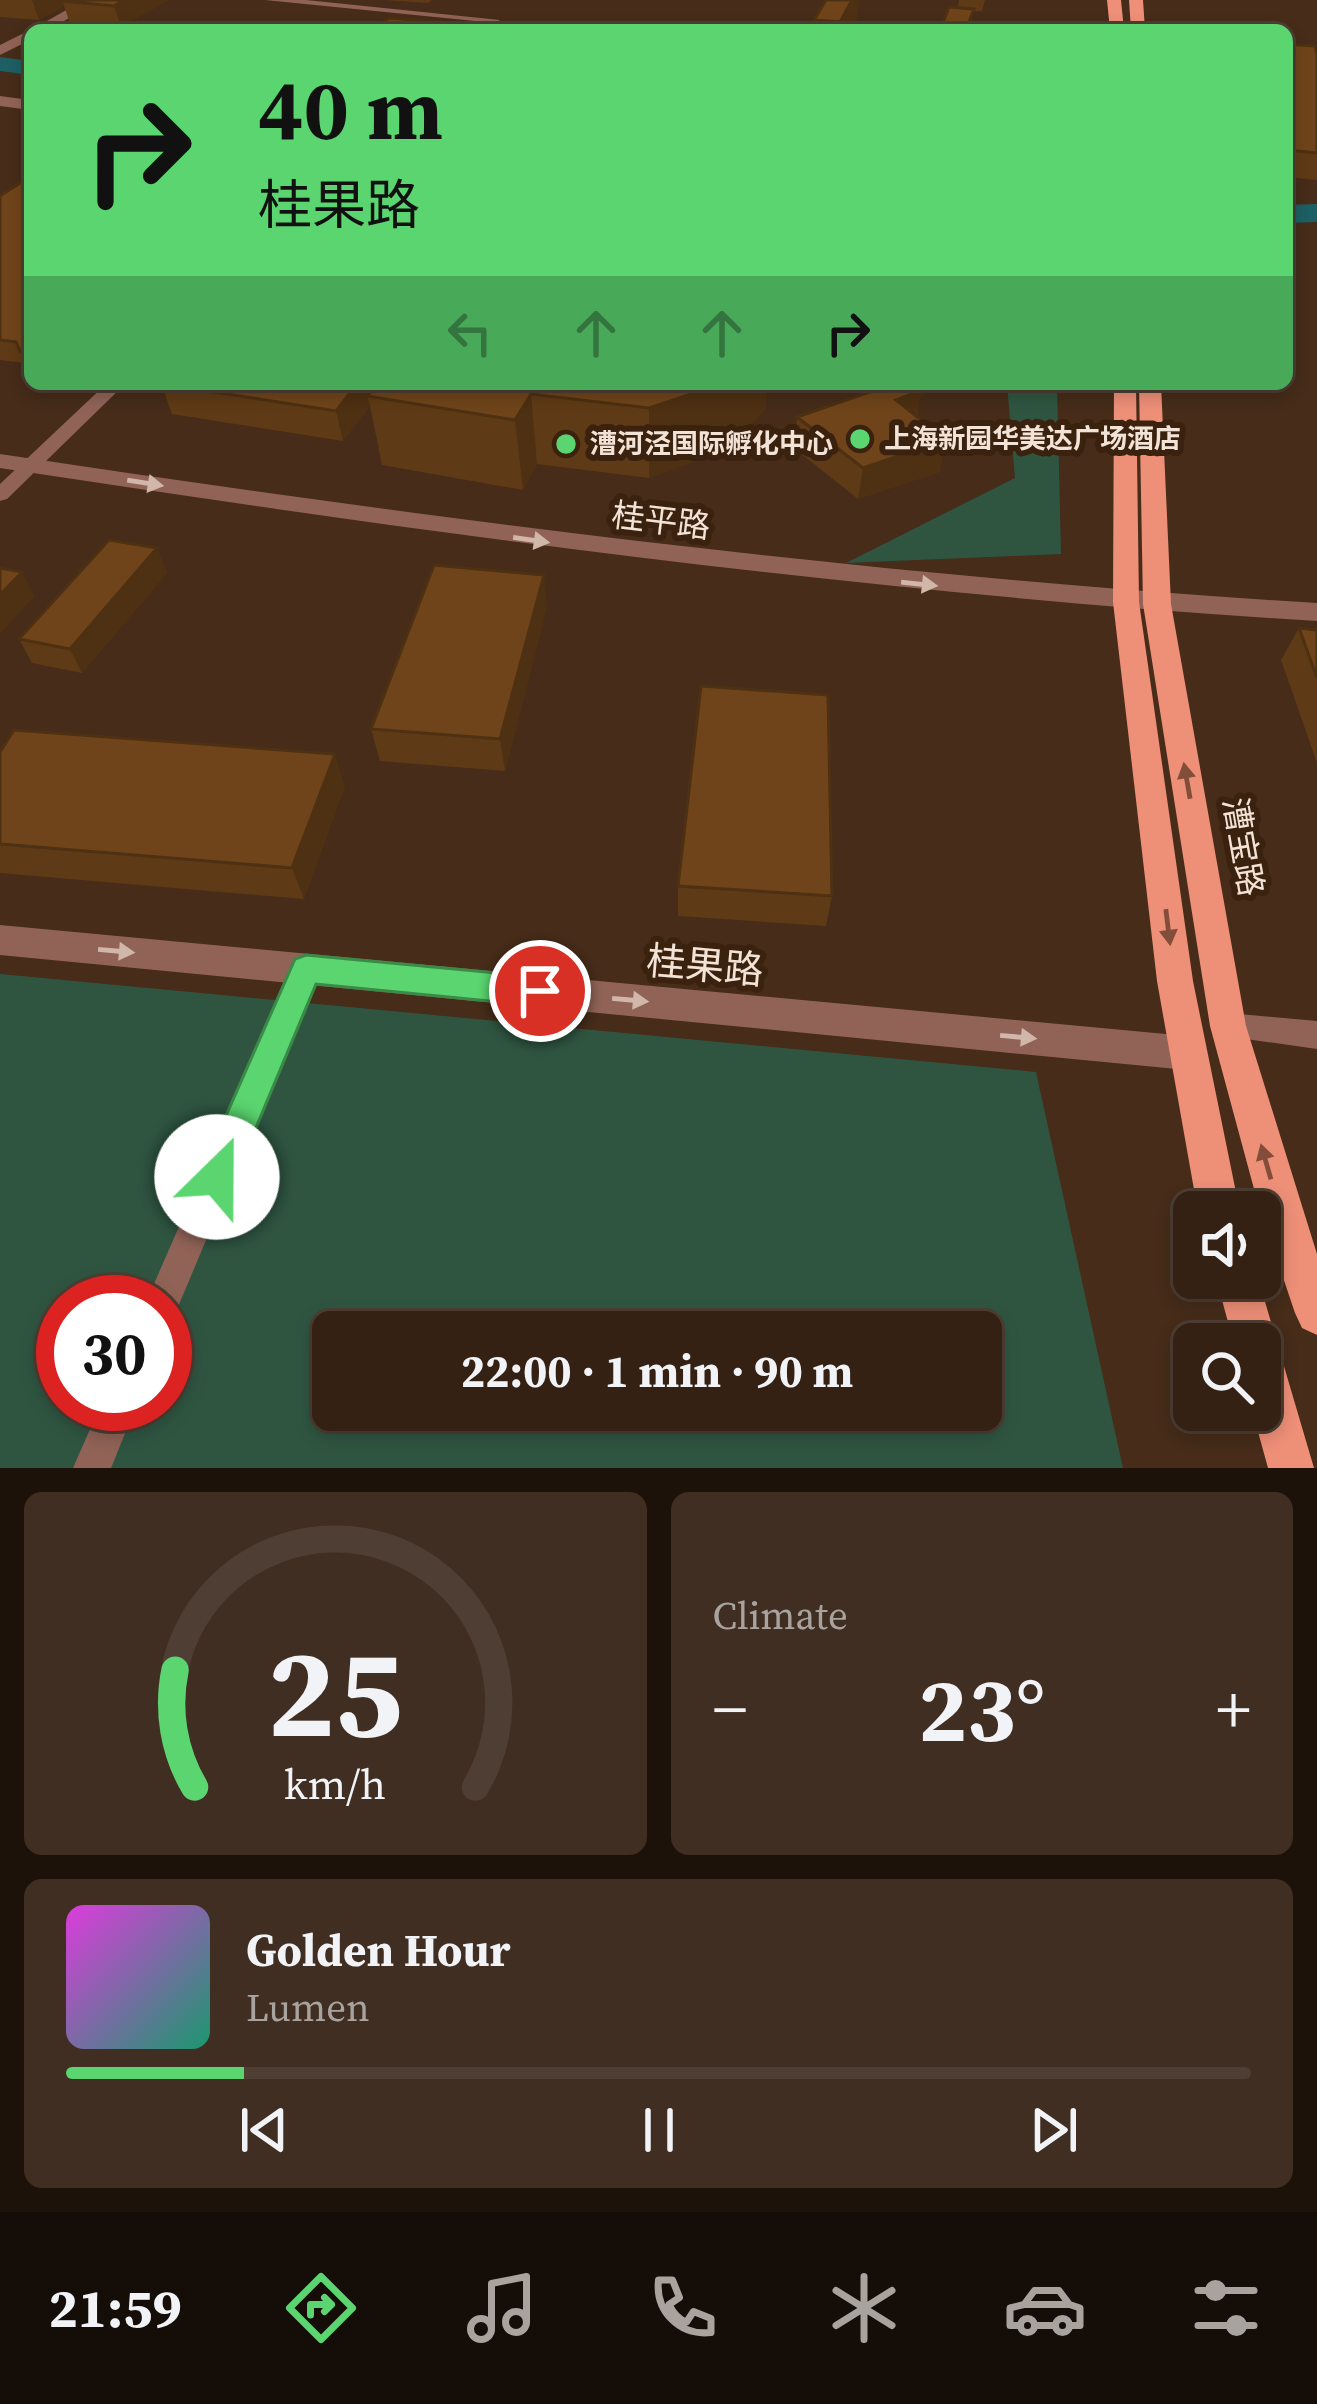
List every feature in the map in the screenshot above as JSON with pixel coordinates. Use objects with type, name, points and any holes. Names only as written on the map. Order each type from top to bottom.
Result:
[{"type":"main road","name":"漕宝路","points":[[1125,390],[1187,1053],[1215,1191]]},
{"type":"main road","name":"漕宝路","points":[[1150,390],[1142,603],[1228,1026],[1277,1200],[1317,1313]]},
{"type":"main road","points":[[1281,1431],[1291,1468]]},
{"type":"street","points":[[49,24],[94,0]]},
{"type":"street","points":[[270,0],[495,20]]},
{"type":"street","points":[[491,24],[505,10]]},
{"type":"street","points":[[0,495],[110,390]]},
{"type":"street","name":"桂平路","points":[[0,461],[583,547],[1142,603],[1317,611]]},
{"type":"street","name":"桂果路","points":[[0,940],[1187,1053]]},
{"type":"street","points":[[175,1275],[306,969]]},
{"type":"street","points":[[1228,1026],[1317,1035]]},
{"type":"street","points":[[92,1468],[108,1431]]},
{"type":"green space","points":[[1008,390],[1057,390],[1061,554],[846,563],[1015,478]]},
{"type":"green space","points":[[0,974],[1036,1072],[1123,1468],[0,1468]]},
{"type":"building","points":[[65,0],[124,0],[114,6]]},
{"type":"building","points":[[826,0],[852,0],[840,22],[814,20]]},
{"type":"building","points":[[949,7],[974,9],[968,24],[942,24]]},
{"type":"building","points":[[389,18],[465,24],[382,24]]},
{"type":"building","points":[[1293,44],[1315,46],[1317,54],[1317,153],[1293,151]]},
{"type":"building","points":[[24,181],[24,347],[20,351],[16,342],[0,340],[0,196]]},
{"type":"building","points":[[201,390],[352,390],[336,411]]},
{"type":"building","points":[[372,390],[704,390],[649,408],[531,394],[515,420],[367,396]]},
{"type":"building","points":[[875,390],[922,390],[896,400],[946,440],[863,468],[797,417]]},
{"type":"building","points":[[109,540],[157,548],[70,649],[19,639]]},
{"type":"building","points":[[434,565],[544,575],[500,739],[371,729]]},
{"type":"building","points":[[0,568],[22,572],[0,595]]},
{"type":"building","points":[[1299,628],[1317,630],[1317,678]]},
{"type":"building","points":[[701,686],[828,695],[832,896],[678,886]]},
{"type":"building","points":[[14,730],[335,754],[292,868],[0,844],[0,752]]},
{"type":"waterway","points":[[0,64],[24,67]]},
{"type":"waterway","points":[[1293,214],[1317,213]]},
{"type":"place","name":"上海新园华美达广场酒店","points":[[860,439]]},
{"type":"place","name":"漕河泾国际孵化中心","points":[[566,444]]},
{"type":"route","points":[[217,1177],[306,969],[540,991]]}]
